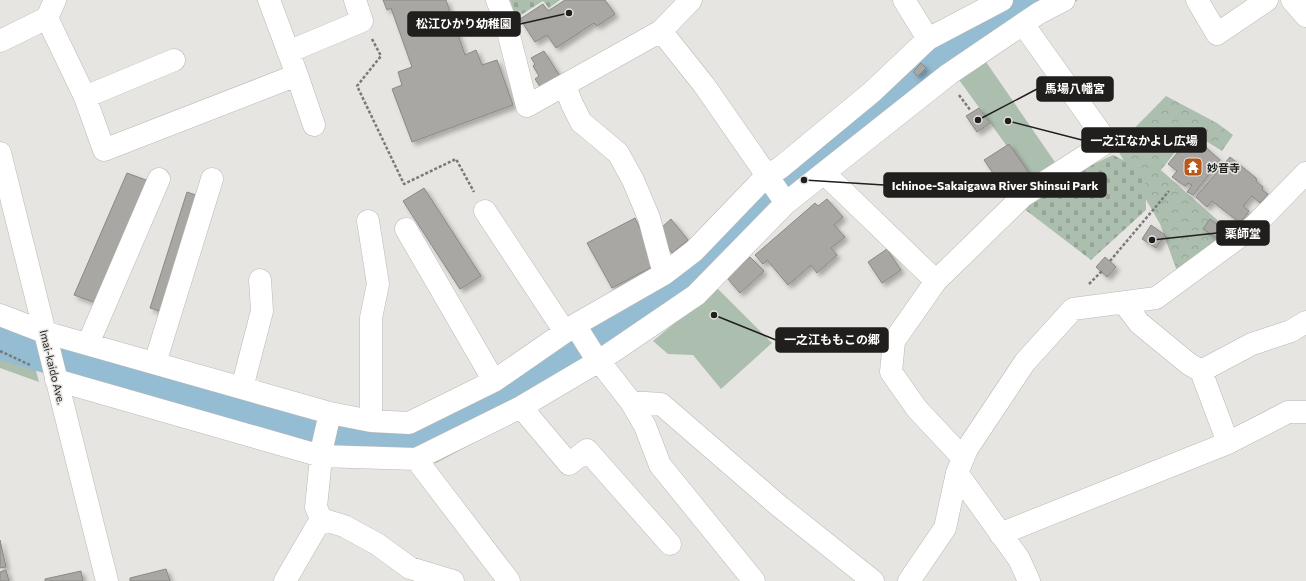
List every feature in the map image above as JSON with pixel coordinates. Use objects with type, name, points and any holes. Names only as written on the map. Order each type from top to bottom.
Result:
[{"type":"street","points":[[269,0],[314,125]]},
{"type":"street","points":[[288,52],[362,21],[355,0]]},
{"type":"street","points":[[497,0],[505,20],[527,106],[661,31],[691,0]]},
{"type":"street","points":[[904,0],[928,39]]},
{"type":"street","points":[[0,315],[44,332],[242,388],[325,436],[371,421],[409,424],[494,381],[582,341],[696,295],[778,191],[780,168],[872,92],[928,39],[1002,0]]},
{"type":"street","points":[[416,459],[521,407],[582,341],[694,251],[778,191],[824,173],[946,77],[1039,13],[1064,0]]},
{"type":"street","points":[[1197,0],[1217,34],[1267,0]]},
{"type":"street","points":[[1292,0],[1306,16]]},
{"type":"street","points":[[0,41],[51,9],[104,150],[297,76]]},
{"type":"street","points":[[1023,24],[1107,142],[1023,196],[936,281],[894,341],[891,372],[960,465],[1000,534],[1019,559],[1029,581]]},
{"type":"street","points":[[661,31],[704,85],[778,191]]},
{"type":"street","points":[[85,97],[174,60]]},
{"type":"street","points":[[565,86],[581,122],[618,153],[633,180],[649,218],[664,274]]},
{"type":"street","name":"Imai-kaido Ave.","points":[[0,153],[106,581]]},
{"type":"street","points":[[824,173],[936,281]]},
{"type":"street","points":[[909,581],[946,528],[960,465],[967,449],[1026,362],[1073,310],[1156,298],[1254,226],[1306,173]]},
{"type":"street","points":[[88,344],[159,179]]},
{"type":"street","points":[[155,363],[212,179]]},
{"type":"street","points":[[484,211],[582,341],[631,402],[645,426],[660,465],[754,581]]},
{"type":"street","points":[[368,221],[378,284],[371,318],[371,421]]},
{"type":"street","points":[[406,229],[494,381]]},
{"type":"street","points":[[242,388],[262,311],[260,280]]},
{"type":"street","points":[[1124,303],[1139,323],[1189,364],[1201,371],[1228,443]]},
{"type":"street","points":[[1201,371],[1252,344],[1291,331],[1306,322]]},
{"type":"street","points":[[56,380],[325,436],[416,459],[509,581]]},
{"type":"street","points":[[631,402],[661,404],[779,506],[873,581]]},
{"type":"street","points":[[521,407],[569,464],[587,450],[670,544]]},
{"type":"street","points":[[1000,534],[1228,443],[1288,412],[1306,412]]},
{"type":"street","points":[[321,519],[316,507],[325,436]]},
{"type":"street","points":[[285,581],[321,519]]},
{"type":"street","points":[[321,519],[344,526],[377,544],[410,568],[453,581]]},
{"type":"path","points":[[362,21],[381,56],[357,86],[404,184],[456,159],[484,211]]},
{"type":"path","points":[[1110,261],[1169,191]]},
{"type":"green space","points":[[510,0],[560,0],[549,8],[543,1],[516,18]]},
{"type":"green space","points":[[1015,0],[1078,0],[1040,21],[984,59],[1057,165],[1032,181],[957,77],[773,219],[619,355],[594,323],[764,192],[933,44]]},
{"type":"green space","points":[[1166,96],[1217,123],[1233,135],[1222,151],[1191,132],[1161,170],[1233,234],[1178,274],[1160,224],[1116,147]]},
{"type":"green space","points":[[1113,155],[1129,163],[1146,184],[1146,210],[1091,260],[1023,208],[1070,175]]},
{"type":"green space","points":[[717,288],[772,343],[721,389],[693,355],[668,354],[653,341]]},
{"type":"green space","points":[[0,327],[25,330],[39,382],[0,368]]},
{"type":"green space","points":[[563,342],[587,376],[519,419],[436,463],[410,467],[333,463],[345,428],[374,431]]},
{"type":"green space","points":[[73,349],[229,388],[290,413],[315,421],[316,427],[307,453],[81,390],[80,374]]},
{"type":"building","points":[[383,0],[446,0],[465,55],[476,50],[482,65],[497,60],[513,105],[412,142],[392,89],[402,85],[398,72],[412,67],[391,8],[387,10]]},
{"type":"building","points":[[565,0],[605,0],[615,14],[597,26],[594,23],[556,48],[547,35],[535,42],[520,19],[543,4],[548,11]]},
{"type":"building","points":[[544,51],[560,76],[541,88],[535,79],[539,76],[533,66],[535,64],[531,58]]},
{"type":"building","points":[[921,63],[926,68],[918,76],[913,72]]},
{"type":"building","points":[[979,108],[990,123],[977,132],[966,116]]},
{"type":"building","points":[[1192,135],[1220,160],[1193,195],[1187,192],[1192,185],[1188,183],[1185,186],[1172,177],[1177,171],[1168,164]]},
{"type":"building","points":[[1009,144],[1031,176],[1006,192],[984,160]]},
{"type":"building","points":[[1230,157],[1256,178],[1257,182],[1263,187],[1262,190],[1268,194],[1260,203],[1252,196],[1243,206],[1249,211],[1240,223],[1212,201],[1207,207],[1196,197]]},
{"type":"building","points":[[127,173],[154,183],[102,305],[74,295]]},
{"type":"building","points":[[424,188],[481,276],[460,289],[403,201]]},
{"type":"building","points":[[187,192],[204,198],[167,313],[150,308]]},
{"type":"building","points":[[827,199],[843,217],[834,225],[845,237],[831,248],[837,255],[817,273],[811,265],[788,285],[767,260],[763,264],[755,255],[815,203],[818,206]]},
{"type":"building","points":[[635,218],[650,249],[646,252],[652,263],[650,268],[612,288],[587,243]]},
{"type":"building","points":[[671,219],[688,240],[672,253],[664,242],[661,228]]},
{"type":"building","points":[[1210,219],[1223,229],[1217,238],[1203,229]]},
{"type":"building","points":[[1151,225],[1165,235],[1156,248],[1142,239]]},
{"type":"building","points":[[887,249],[901,270],[882,283],[868,262]]},
{"type":"building","points":[[750,257],[764,271],[740,293],[727,278]]},
{"type":"building","points":[[1105,257],[1116,267],[1107,277],[1096,267]]},
{"type":"building","points":[[0,540],[6,567],[0,568]]},
{"type":"building","points":[[166,569],[170,581],[130,581],[130,578]]},
{"type":"building","points":[[6,570],[9,581],[0,581],[0,572]]},
{"type":"building","points":[[81,571],[83,581],[45,581],[45,579]]},
{"type":"waterway","points":[[0,339],[341,441],[380,447],[427,432],[679,292],[715,257],[763,206],[806,174],[935,67],[1026,0]]},
{"type":"place","name":"松江ひかり幼稚園","points":[[569,13]]},
{"type":"place","name":"馬場八幡宮","points":[[978,120]]},
{"type":"place","name":"一之江なかよし広場","points":[[1008,121]]},
{"type":"place","name":"妙音寺","points":[[1193,167]]},
{"type":"place","name":"Ichinoe-Sakaigawa River Shinsui Park","points":[[804,180]]},
{"type":"place","name":"薬師堂","points":[[1152,240]]},
{"type":"place","name":"一之江ももこの郷","points":[[714,315]]}]
